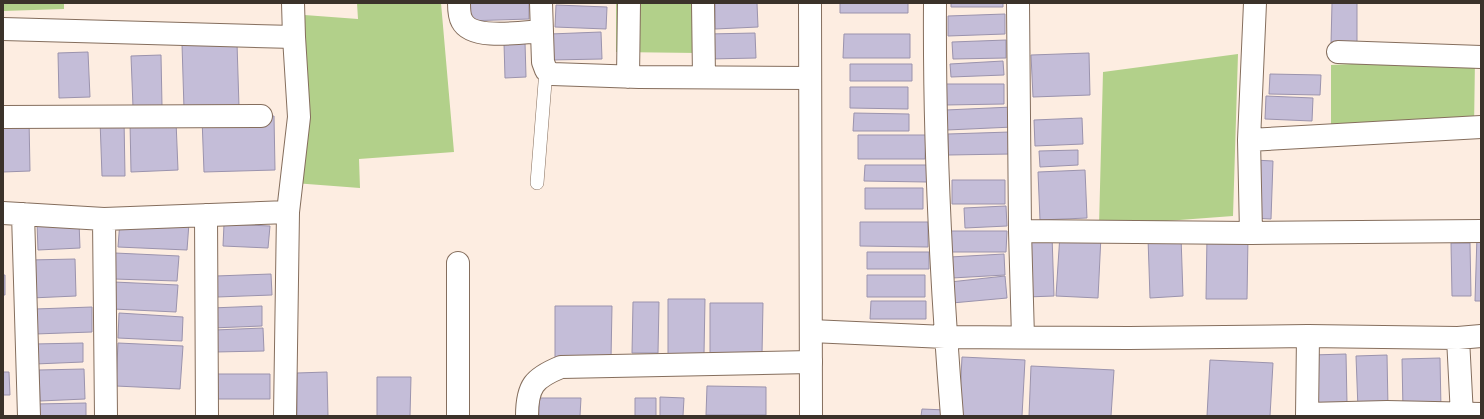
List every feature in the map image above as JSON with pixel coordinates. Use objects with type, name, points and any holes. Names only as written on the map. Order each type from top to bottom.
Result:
[{"type":"street","points":[[285,416],[288,212],[299,117],[293,3]]},
{"type":"street","points":[[459,3],[459,14],[462,22],[467,28],[474,31],[488,34],[542,31]]},
{"type":"street","points":[[542,3],[543,62],[546,70],[552,74],[628,77],[810,78]]},
{"type":"street","points":[[628,77],[629,3]]},
{"type":"street","points":[[703,3],[704,77]]},
{"type":"street","points":[[810,3],[811,416]]},
{"type":"street","points":[[935,3],[934,92],[946,337],[952,416]]},
{"type":"street","points":[[1018,3],[1020,231],[1024,337]]},
{"type":"street","points":[[1251,233],[1249,140],[1255,3]]},
{"type":"street","points":[[3,29],[294,37]]},
{"type":"street","points":[[1338,52],[1481,57]]},
{"type":"street","points":[[3,117],[261,116]]},
{"type":"street","points":[[1249,140],[1481,127]]},
{"type":"street","points":[[29,416],[13,214],[104,219],[288,212]]},
{"type":"street","points":[[206,215],[207,416]]},
{"type":"street","points":[[104,219],[106,416]]},
{"type":"street","points":[[1020,231],[1251,233],[1481,231]]},
{"type":"street","points":[[458,262],[458,416]]},
{"type":"street","points":[[811,331],[946,337],[1129,338],[1308,336],[1458,338],[1481,336]]},
{"type":"street","points":[[1308,336],[1307,415],[1469,415],[1458,338]]},
{"type":"street","points":[[527,416],[527,400],[533,384],[546,373],[561,367],[811,362]]},
{"type":"lane","points":[[537,183],[546,70]]},
{"type":"green space","points":[[3,3],[64,3],[64,9],[3,11]]},
{"type":"green space","points":[[357,3],[441,3],[454,152],[359,159],[360,188],[294,183],[291,14],[358,19]]},
{"type":"green space","points":[[616,3],[696,3],[698,53],[616,52]]},
{"type":"green space","points":[[1238,54],[1233,216],[1099,226],[1103,72]]},
{"type":"green space","points":[[1475,58],[1474,129],[1331,129],[1331,65]]},
{"type":"building","points":[[465,3],[529,3],[529,19],[465,21]]},
{"type":"building","points":[[715,3],[757,3],[758,27],[715,29]]},
{"type":"building","points":[[840,3],[908,3],[908,13],[840,13]]},
{"type":"building","points":[[951,3],[1003,3],[1003,7],[951,7]]},
{"type":"building","points":[[1332,3],[1357,3],[1357,45],[1331,44]]},
{"type":"building","points":[[556,5],[607,7],[606,29],[555,27]]},
{"type":"building","points":[[1005,14],[1005,34],[948,36],[948,16]]},
{"type":"building","points":[[601,32],[602,59],[551,60],[550,34]]},
{"type":"building","points":[[755,33],[756,58],[709,59],[708,34]]},
{"type":"building","points":[[844,34],[910,34],[910,58],[843,58]]},
{"type":"building","points":[[1006,40],[1006,58],[953,59],[952,42]]},
{"type":"building","points":[[525,42],[526,77],[505,78],[504,43]]},
{"type":"building","points":[[237,43],[239,107],[184,109],[182,44]]},
{"type":"building","points":[[88,52],[90,97],[59,98],[58,53]]},
{"type":"building","points":[[1089,53],[1090,95],[1033,97],[1031,55]]},
{"type":"building","points":[[161,55],[162,106],[133,107],[131,56]]},
{"type":"building","points":[[1003,61],[1004,75],[951,77],[950,64]]},
{"type":"building","points":[[850,64],[912,64],[912,81],[850,81]]},
{"type":"building","points":[[1270,74],[1321,75],[1320,95],[1269,94]]},
{"type":"building","points":[[945,84],[1004,84],[1004,104],[945,105]]},
{"type":"building","points":[[850,87],[908,87],[908,109],[850,108]]},
{"type":"building","points":[[1266,96],[1313,98],[1312,121],[1265,119]]},
{"type":"building","points":[[1012,107],[1013,127],[947,130],[946,110]]},
{"type":"building","points":[[854,113],[909,114],[909,131],[853,131]]},
{"type":"building","points":[[274,116],[275,170],[204,172],[202,118]]},
{"type":"building","points":[[1082,118],[1083,144],[1035,146],[1034,120]]},
{"type":"building","points":[[29,119],[30,171],[3,172],[3,120]]},
{"type":"building","points":[[124,119],[125,176],[102,176],[100,120]]},
{"type":"building","points":[[176,121],[178,170],[131,172],[130,122]]},
{"type":"building","points":[[1010,132],[1011,154],[948,155],[948,134]]},
{"type":"building","points":[[858,135],[926,135],[925,159],[858,159]]},
{"type":"building","points":[[1078,150],[1078,165],[1040,167],[1039,151]]},
{"type":"building","points":[[1254,160],[1273,161],[1271,219],[1252,218]]},
{"type":"building","points":[[865,165],[927,165],[927,182],[864,181]]},
{"type":"building","points":[[1085,170],[1087,218],[1040,220],[1038,172]]},
{"type":"building","points":[[952,180],[1005,180],[1005,204],[952,204]]},
{"type":"building","points":[[865,188],[923,188],[923,209],[865,209]]},
{"type":"building","points":[[1006,206],[1007,226],[965,228],[964,208]]},
{"type":"building","points":[[120,220],[189,223],[187,250],[118,247]]},
{"type":"building","points":[[79,222],[80,248],[38,250],[37,223]]},
{"type":"building","points":[[860,222],[928,222],[928,247],[860,246]]},
{"type":"building","points":[[224,224],[270,226],[268,248],[223,246]]},
{"type":"building","points":[[948,231],[1007,231],[1006,252],[948,252]]},
{"type":"building","points":[[1060,234],[1101,236],[1098,298],[1056,296]]},
{"type":"building","points":[[1052,235],[1054,296],[1026,297],[1024,236]]},
{"type":"building","points":[[1181,236],[1183,296],[1150,298],[1148,238]]},
{"type":"building","points":[[1207,236],[1248,237],[1247,299],[1206,299]]},
{"type":"building","points":[[1477,236],[1481,236],[1481,301],[1475,301]]},
{"type":"building","points":[[1451,243],[1470,243],[1471,296],[1452,296]]},
{"type":"building","points":[[867,252],[929,252],[929,269],[867,269]]},
{"type":"building","points":[[115,253],[179,256],[177,281],[114,279]]},
{"type":"building","points":[[1004,254],[1005,275],[952,278],[950,257]]},
{"type":"building","points":[[75,259],[76,296],[31,298],[30,260]]},
{"type":"building","points":[[271,274],[272,295],[217,297],[216,276]]},
{"type":"building","points":[[3,275],[5,275],[5,295],[3,295]]},
{"type":"building","points":[[867,275],[925,275],[925,297],[867,297]]},
{"type":"building","points":[[1005,276],[1007,298],[952,303],[950,282]]},
{"type":"building","points":[[114,282],[178,285],[176,312],[113,309]]},
{"type":"building","points":[[668,299],[705,299],[704,354],[668,354]]},
{"type":"building","points":[[871,301],[926,301],[926,319],[870,319]]},
{"type":"building","points":[[633,302],[659,302],[658,353],[632,353]]},
{"type":"building","points":[[710,303],[763,303],[762,354],[710,353]]},
{"type":"building","points":[[262,306],[262,326],[212,328],[211,308]]},
{"type":"building","points":[[555,306],[612,306],[611,359],[555,359]]},
{"type":"building","points":[[92,307],[92,332],[35,334],[35,309]]},
{"type":"building","points":[[119,313],[183,317],[182,341],[118,338]]},
{"type":"building","points":[[263,328],[264,351],[215,352],[215,330]]},
{"type":"building","points":[[83,343],[83,362],[35,364],[34,344]]},
{"type":"building","points":[[118,343],[183,346],[180,389],[116,386]]},
{"type":"building","points":[[1346,354],[1347,403],[1314,404],[1312,355]]},
{"type":"building","points":[[1387,355],[1388,407],[1358,409],[1356,356]]},
{"type":"building","points":[[962,357],[1025,360],[1022,416],[959,416]]},
{"type":"building","points":[[1440,358],[1441,409],[1403,410],[1402,359]]},
{"type":"building","points":[[1210,360],[1273,363],[1270,416],[1207,416]]},
{"type":"building","points":[[1031,366],[1114,370],[1111,416],[1029,416]]},
{"type":"building","points":[[84,369],[85,399],[40,401],[39,370]]},
{"type":"building","points":[[3,372],[9,372],[10,395],[3,395]]},
{"type":"building","points":[[327,372],[328,416],[297,416],[297,373]]},
{"type":"building","points":[[212,374],[270,374],[270,399],[211,399]]},
{"type":"building","points":[[377,377],[411,377],[410,416],[377,416]]},
{"type":"building","points":[[707,386],[766,387],[766,415],[706,415]]},
{"type":"building","points":[[660,397],[684,398],[683,416],[660,416]]},
{"type":"building","points":[[539,398],[581,398],[580,416],[539,416]]},
{"type":"building","points":[[635,398],[656,398],[656,416],[635,416]]},
{"type":"building","points":[[86,403],[86,416],[37,416],[36,404]]},
{"type":"building","points":[[922,409],[946,410],[946,416],[921,416]]}]
